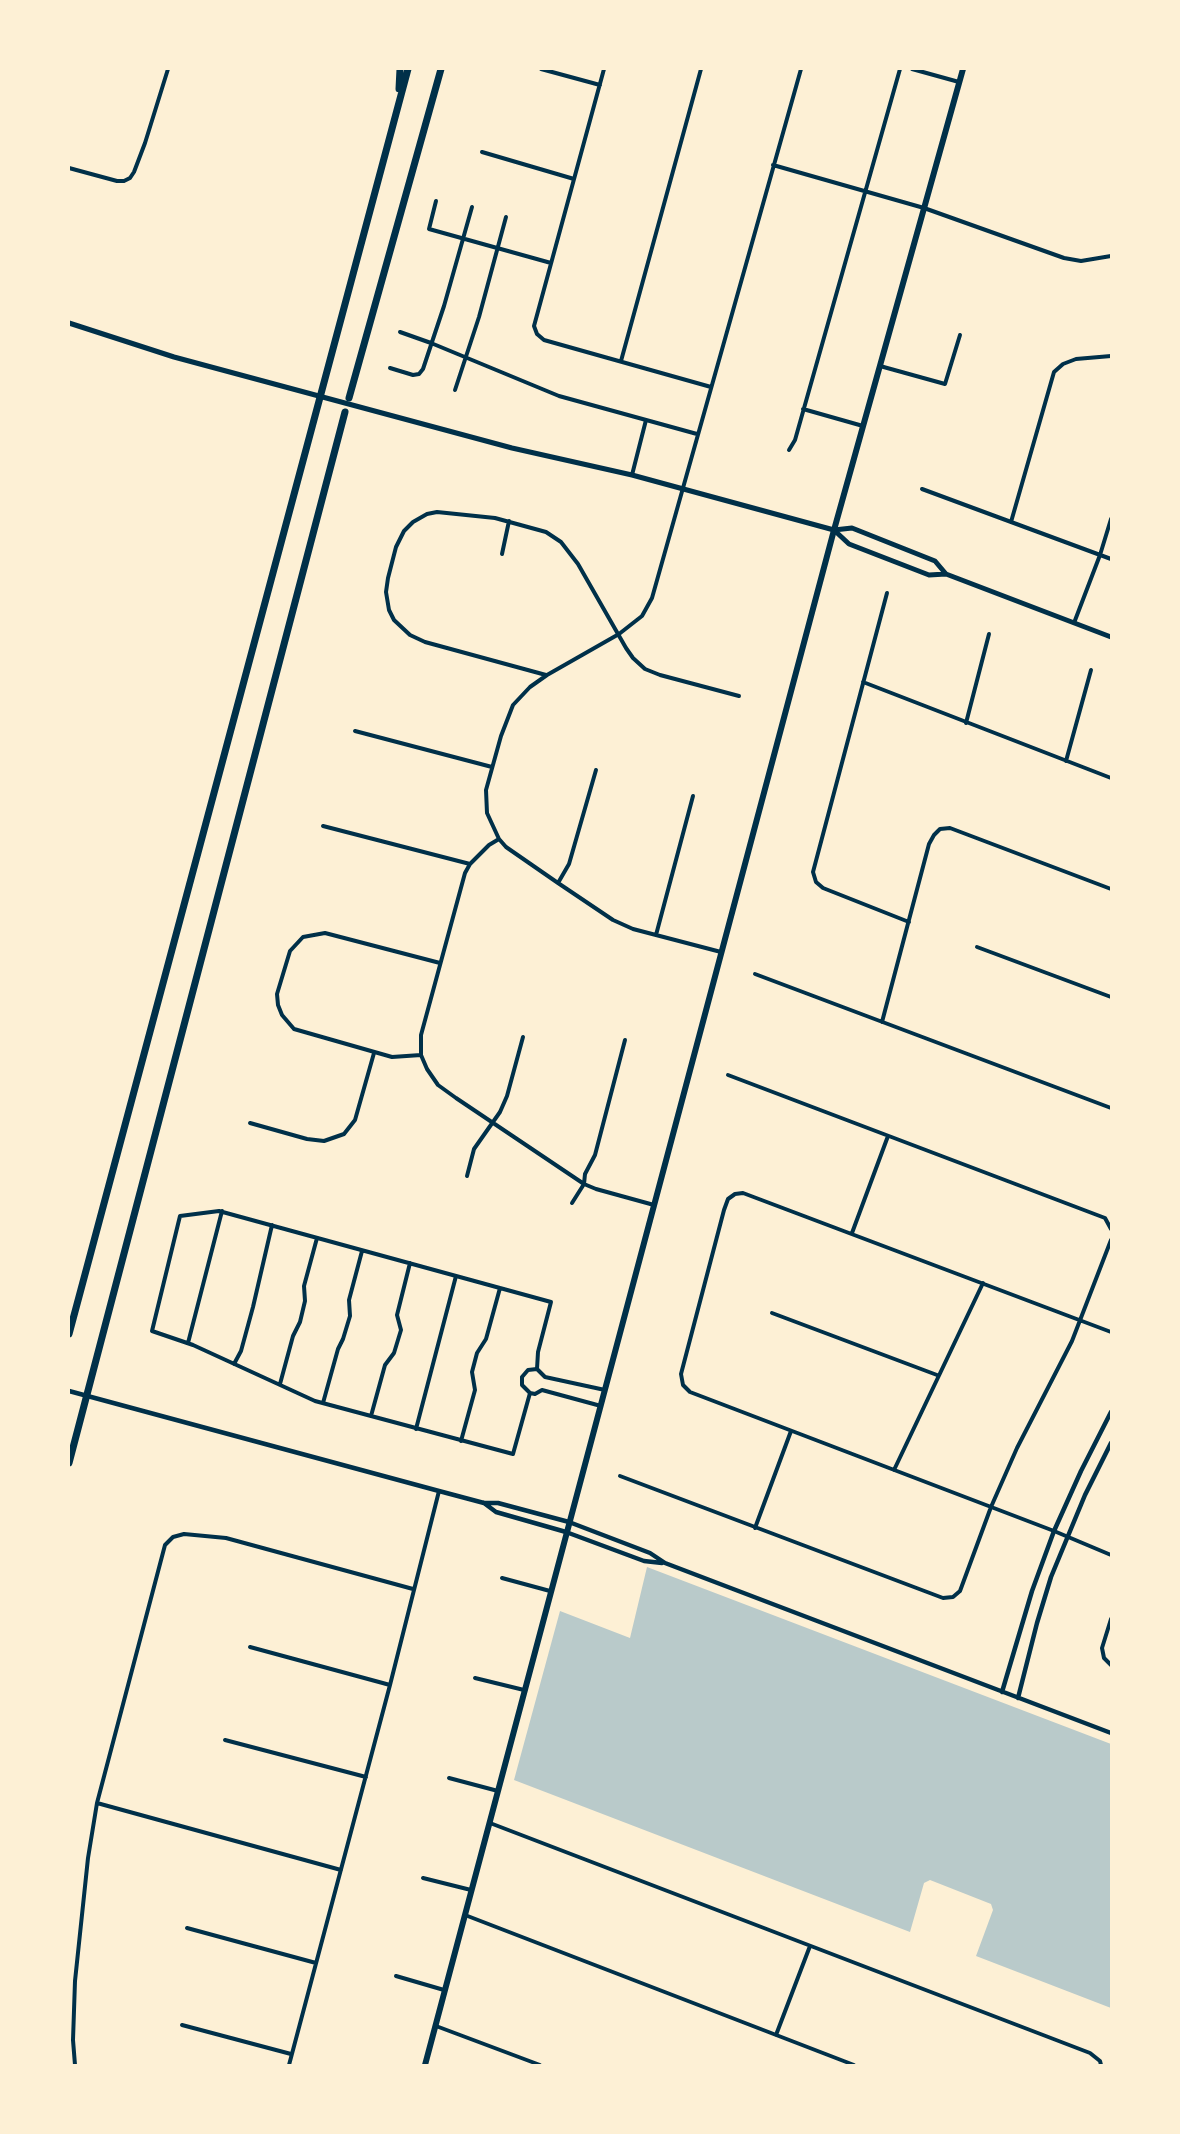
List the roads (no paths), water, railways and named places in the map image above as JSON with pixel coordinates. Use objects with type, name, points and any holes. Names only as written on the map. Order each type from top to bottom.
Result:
[{"type":"highway","points":[[399,100],[400,69]]},
{"type":"highway","points":[[69,1334],[408,69]]},
{"type":"highway","points":[[349,398],[441,69]]},
{"type":"highway","points":[[69,1463],[345,412]]},
{"type":"main road","points":[[425,2065],[834,530],[963,69]]},
{"type":"main road","points":[[69,323],[174,357],[512,448],[632,475],[834,530],[852,528],[935,561],[946,574]]},
{"type":"main road","points":[[834,530],[849,544],[929,575],[946,574],[1111,637]]},
{"type":"street","points":[[69,168],[117,181],[127,180],[134,172],[145,143],[168,69]]},
{"type":"street","points":[[541,69],[600,86]]},
{"type":"street","points":[[604,69],[535,322],[537,334],[544,340],[711,387]]},
{"type":"street","points":[[621,361],[701,69]]},
{"type":"street","points":[[722,952],[656,935],[613,920],[558,883],[506,847],[499,839],[488,813],[486,790],[501,736],[513,705],[530,687],[547,675],[619,634],[642,616],[652,597],[801,69]]},
{"type":"street","points":[[789,450],[795,440],[900,69]]},
{"type":"street","points":[[912,69],[959,82]]},
{"type":"street","points":[[482,152],[574,179]]},
{"type":"street","points":[[773,165],[924,208],[1064,258],[1081,261],[1111,256]]},
{"type":"street","points":[[436,201],[429,230],[551,263]]},
{"type":"street","points":[[390,368],[412,375],[419,374],[423,369],[472,207]]},
{"type":"street","points":[[455,390],[506,217]]},
{"type":"street","points":[[400,332],[559,396],[697,434]]},
{"type":"street","points":[[880,366],[945,384],[960,335]]},
{"type":"street","points":[[1011,522],[1054,372],[1063,364],[1076,359],[1111,356]]},
{"type":"street","points":[[803,409],[864,426]]},
{"type":"street","points":[[632,475],[646,420]]},
{"type":"street","points":[[922,489],[1111,560]]},
{"type":"street","points":[[547,675],[425,642],[410,635],[394,620],[386,592],[388,579],[396,547],[404,531],[413,522],[427,514],[437,512],[495,518],[546,532],[561,542],[578,564],[633,658],[645,669],[739,696]]},
{"type":"street","points":[[1074,623],[1111,519]]},
{"type":"street","points":[[502,554],[509,521]]},
{"type":"street","points":[[887,593],[813,872],[816,882],[822,888],[909,921]]},
{"type":"street","points":[[966,723],[989,634]]},
{"type":"street","points":[[1066,760],[1090,670]]},
{"type":"street","points":[[863,682],[1111,778]]},
{"type":"street","points":[[355,730],[492,767]]},
{"type":"street","points":[[558,883],[569,864],[596,770]]},
{"type":"street","points":[[656,935],[693,796]]},
{"type":"street","points":[[323,826],[470,864]]},
{"type":"street","points":[[882,1022],[929,844],[940,829],[950,828],[1111,889]]},
{"type":"street","points":[[499,839],[489,845],[470,864],[465,873],[421,1035],[421,1055],[426,1069],[438,1084],[584,1184],[654,1205]]},
{"type":"street","points":[[421,1055],[392,1057],[294,1029],[282,1015],[277,994],[290,951],[303,937],[326,933],[440,963]]},
{"type":"street","points":[[977,947],[1111,997]]},
{"type":"street","points":[[755,974],[1111,1108]]},
{"type":"street","points":[[467,1176],[474,1149],[507,1096],[523,1038]]},
{"type":"street","points":[[572,1203],[584,1184],[585,1174],[595,1155],[625,1040]]},
{"type":"street","points":[[250,1123],[324,1141],[344,1134],[355,1120],[374,1053]]},
{"type":"street","points":[[728,1075],[1105,1218],[1111,1227]]},
{"type":"street","points":[[852,1233],[888,1136]]},
{"type":"street","points":[[1111,1332],[743,1193],[735,1194],[728,1199],[724,1210],[681,1374],[683,1384],[690,1392],[1067,1536],[1111,1555]]},
{"type":"street","points":[[530,1393],[513,1454],[323,1403],[188,1343],[152,1331],[180,1216],[222,1211],[551,1302],[538,1352],[537,1370]]},
{"type":"street","points":[[188,1343],[222,1211]]},
{"type":"street","points":[[234,1364],[241,1351],[272,1225]]},
{"type":"street","points":[[280,1384],[293,1336],[303,1311],[304,1286],[317,1238]]},
{"type":"street","points":[[620,1476],[944,1598],[953,1597],[960,1592],[991,1507],[1017,1449],[1072,1341],[1111,1240]]},
{"type":"street","points":[[323,1403],[350,1316],[349,1299],[362,1250]]},
{"type":"street","points":[[371,1416],[385,1365],[394,1353],[400,1330],[397,1315],[410,1263]]},
{"type":"street","points":[[417,1429],[456,1276]]},
{"type":"street","points":[[894,1470],[937,1375],[962,1330],[983,1283]]},
{"type":"street","points":[[461,1441],[475,1390],[472,1372],[477,1353],[486,1340],[501,1288]]},
{"type":"street","points":[[772,1313],[937,1375]]},
{"type":"street","points":[[601,1406],[542,1390],[538,1393],[530,1393],[522,1385],[522,1377],[528,1370],[537,1370],[545,1377],[578,1386],[582,1384],[605,1390]]},
{"type":"street","points":[[69,1391],[484,1503],[498,1503],[568,1522],[650,1553],[665,1563],[1111,1733]]},
{"type":"street","points":[[1002,1692],[1038,1571],[1084,1463],[1111,1412]]},
{"type":"street","points":[[755,1528],[791,1431]]},
{"type":"street","points":[[1018,1698],[1037,1623],[1067,1536],[1111,1443]]},
{"type":"street","points":[[289,2065],[439,1491]]},
{"type":"street","points":[[484,1503],[496,1512],[566,1532],[644,1561],[665,1563]]},
{"type":"street","points":[[75,2065],[73,2040],[75,1981],[87,1858],[97,1803],[165,1545],[172,1538],[184,1534],[226,1538],[413,1589]]},
{"type":"street","points":[[502,1578],[550,1591]]},
{"type":"street","points":[[1111,1619],[1102,1648],[1104,1658],[1111,1665]]},
{"type":"street","points":[[250,1647],[390,1685]]},
{"type":"street","points":[[475,1678],[525,1690]]},
{"type":"street","points":[[225,1740],[366,1777]]},
{"type":"street","points":[[449,1778],[498,1791]]},
{"type":"street","points":[[97,1803],[341,1870]]},
{"type":"street","points":[[489,1822],[1090,2053],[1101,2063]]},
{"type":"street","points":[[423,1878],[471,1890]]},
{"type":"street","points":[[464,1915],[854,2065]]},
{"type":"street","points":[[187,1928],[316,1963]]},
{"type":"street","points":[[776,2035],[810,1946]]},
{"type":"street","points":[[396,1976],[445,1990]]},
{"type":"street","points":[[182,2025],[291,2054]]},
{"type":"street","points":[[436,2025],[540,2065]]}]
